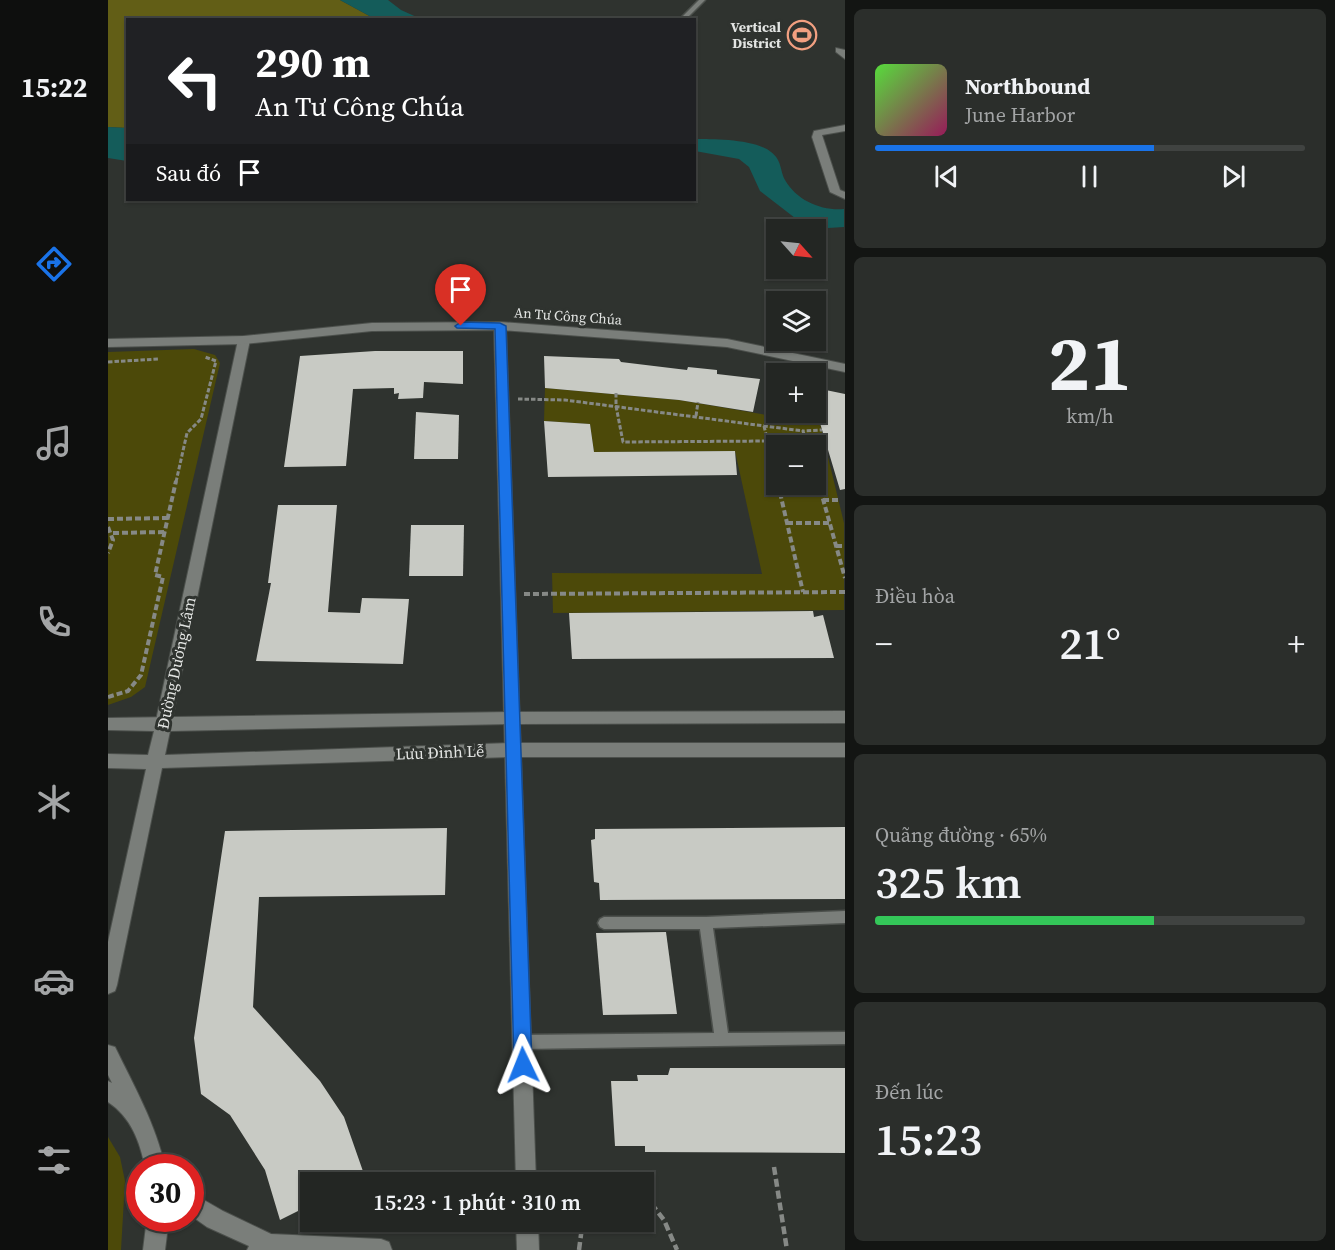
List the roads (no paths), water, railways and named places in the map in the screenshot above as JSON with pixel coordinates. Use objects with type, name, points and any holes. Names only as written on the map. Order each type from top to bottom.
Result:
[{"type":"street","points":[[844,128],[817,132],[835,192],[844,196]]},
{"type":"street","points":[[500,326],[526,1172]]},
{"type":"street","name":"An Tư Công Chúa","points":[[108,343],[244,340],[372,327],[500,326],[727,343],[844,368]]},
{"type":"street","name":"Đường Dương Lâm","points":[[108,985],[153,762],[163,725],[244,340]]},
{"type":"street","name":"Lưu Đình Lễ","points":[[108,724],[163,725],[513,718],[844,717]]},
{"type":"street","name":"Lưu Đình Lễ","points":[[108,761],[153,762],[513,750],[844,750]]},
{"type":"street","points":[[108,1054],[114,1070],[133,1103],[151,1154]]},
{"type":"street","points":[[108,1090],[125,1100],[137,1118]]},
{"type":"street","points":[[204,1212],[264,1248],[381,1250]]},
{"type":"street","points":[[154,1250],[156,1232]]},
{"type":"street","points":[[527,1232],[528,1250]]},
{"type":"lane","points":[[684,18],[702,0]]},
{"type":"lane","points":[[604,923],[844,917]]},
{"type":"lane","points":[[706,922],[722,1040]]},
{"type":"lane","points":[[522,1042],[844,1038]]},
{"type":"water","points":[[340,0],[388,0],[401,10],[419,18],[373,18]]},
{"type":"water","points":[[108,127],[126,128],[126,161],[108,158]]},
{"type":"water","points":[[696,139],[755,144],[771,152],[779,162],[785,180],[796,194],[819,206],[844,209],[844,227],[826,227],[826,219],[795,218],[760,191],[749,167],[739,159],[696,151]]},
{"type":"place","name":"Vertical District","points":[[802,35]]}]
